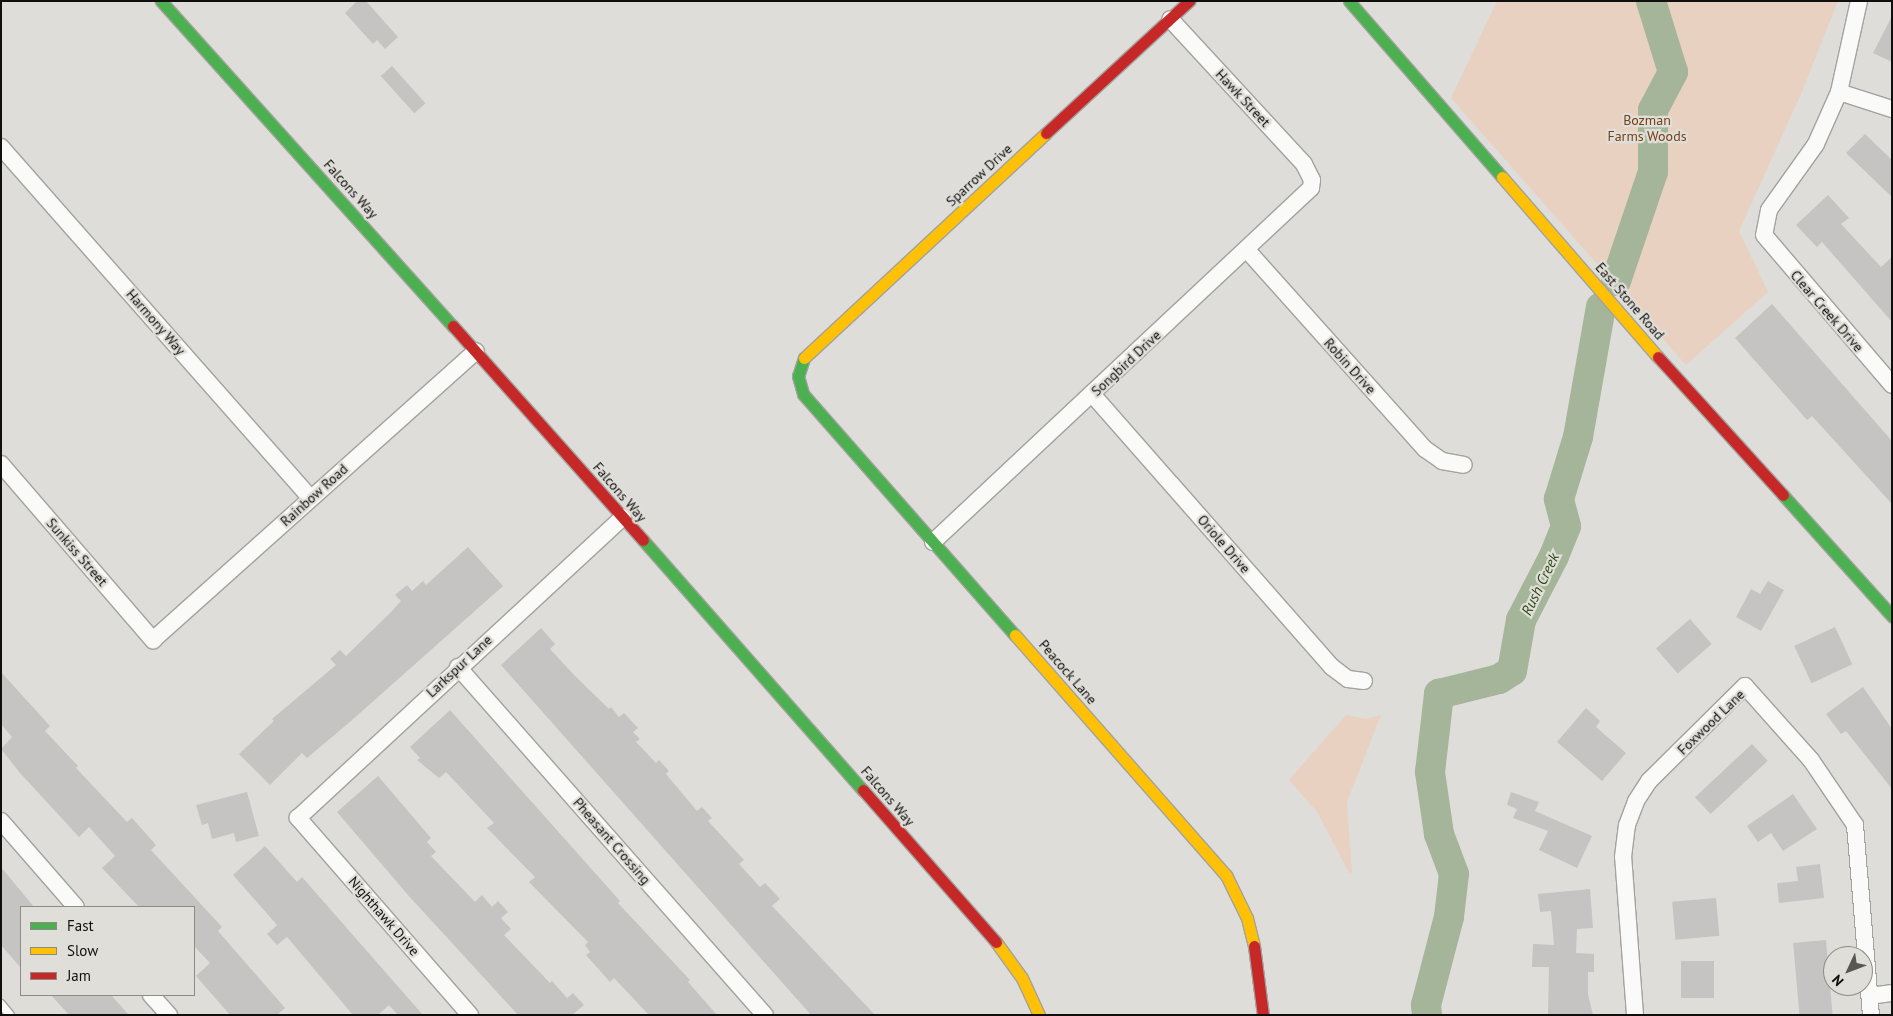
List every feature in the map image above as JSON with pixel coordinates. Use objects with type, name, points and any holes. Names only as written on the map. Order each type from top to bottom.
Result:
[{"type":"street","name":"Falcons Way","points":[[162,1],[476,351],[993,937],[1022,978],[1039,1015]]},
{"type":"street","name":"Sparrow Drive","points":[[798,376],[803,359],[1189,1]]},
{"type":"street","name":"East Stone Road","points":[[1349,1],[1667,366],[1892,616]]},
{"type":"street","points":[[1859,1],[1839,92],[1892,109]]},
{"type":"street","name":"Hawk Street","points":[[1170,19],[1304,164],[1312,180]]},
{"type":"street","name":"Clear Creek Drive","points":[[1839,92],[1816,144],[1769,210],[1764,235],[1892,384]]},
{"type":"street","name":"Harmony Way","points":[[1,147],[310,497]]},
{"type":"street","name":"Songbird Drive","points":[[933,542],[1307,194],[1312,180]]},
{"type":"street","name":"Robin Drive","points":[[1247,250],[1425,449],[1442,461],[1464,465]]},
{"type":"street","name":"Rainbow Road","points":[[153,640],[310,497],[476,351]]},
{"type":"street","name":"Peacock Lane","points":[[798,376],[803,394],[1226,875],[1244,910],[1253,942],[1263,1015]]},
{"type":"street","name":"Oriole Drive","points":[[1092,394],[1332,667],[1348,679],[1364,681]]},
{"type":"street","name":"Sunkiss Street","points":[[1,464],[153,640]]},
{"type":"street","name":"Larkspur Lane","points":[[298,818],[458,666],[623,517]]},
{"type":"street","name":"Pheasant Crossing","points":[[458,666],[765,1015]]},
{"type":"street","name":"Foxwood Lane","points":[[1635,1015],[1623,857],[1628,825],[1636,802],[1649,781],[1744,686],[1811,760],[1855,825],[1866,946]]},
{"type":"street","name":"Nighthawk Drive","points":[[298,818],[470,1015]]},
{"type":"street","points":[[1,821],[75,906]]},
{"type":"street","points":[[1873,996],[1892,993]]},
{"type":"street","points":[[152,996],[169,1015]]},
{"type":"street","name":"Foxwood Lane","points":[[1870,996],[1871,1015]]},
{"type":"lane","points":[[1,1004],[10,1015]]},
{"type":"green space","name":"Bozman Farms Woods","points":[[1497,1],[1838,1],[1801,94],[1739,231],[1768,292],[1686,365],[1451,98]]},
{"type":"green space","points":[[1346,715],[1366,719],[1381,715],[1347,802],[1352,872],[1349,873],[1318,813],[1289,780]]},
{"type":"building","points":[[357,1],[366,1],[398,37],[385,49],[377,40],[373,44],[345,13]]},
{"type":"building","points":[[1892,16],[1892,62],[1873,53]]},
{"type":"building","points":[[392,66],[425,103],[414,113],[381,76]]},
{"type":"building","points":[[1865,134],[1892,160],[1892,197],[1846,153]]},
{"type":"building","points":[[1828,195],[1849,218],[1841,224],[1881,267],[1892,257],[1892,322],[1822,242],[1817,247],[1796,225]]},
{"type":"building","points":[[1772,304],[1892,441],[1892,504],[1812,416],[1807,420],[1735,338]]},
{"type":"building","points":[[468,547],[503,586],[351,721],[307,758],[302,753],[270,785],[239,754],[274,721],[272,719],[336,665],[330,659],[340,650],[346,656],[391,612],[401,601],[395,595],[407,585],[412,591],[423,581],[426,585]]},
{"type":"building","points":[[1768,581],[1784,590],[1761,631],[1736,617],[1751,589],[1760,594]]},
{"type":"building","points":[[1690,619],[1712,644],[1678,673],[1656,649]]},
{"type":"building","points":[[1835,627],[1852,664],[1812,683],[1794,646]]},
{"type":"building","points":[[541,628],[555,644],[550,649],[575,676],[609,709],[611,707],[619,717],[624,713],[638,728],[633,732],[640,739],[636,742],[656,763],[659,760],[669,771],[666,774],[697,811],[702,807],[712,818],[708,821],[744,860],[739,864],[760,887],[765,883],[780,899],[772,906],[875,1015],[811,1015],[501,665]]},
{"type":"building","points":[[1,672],[50,726],[45,731],[78,766],[76,768],[127,822],[132,818],[156,845],[151,850],[222,927],[218,931],[285,1008],[277,1015],[230,1015],[196,976],[210,963],[195,947],[195,906],[138,906],[102,868],[115,856],[89,827],[79,837],[20,773],[1,749],[12,737],[1,724]]},
{"type":"building","points":[[1863,687],[1892,729],[1892,789],[1846,731],[1841,734],[1826,714]]},
{"type":"building","points":[[1586,708],[1600,721],[1596,727],[1626,753],[1602,781],[1557,742]]},
{"type":"building","points":[[450,710],[620,901],[618,903],[690,980],[688,982],[717,1015],[649,1015],[614,978],[610,982],[586,955],[590,952],[585,945],[588,942],[529,882],[535,877],[487,828],[494,823],[446,772],[439,778],[417,760],[420,758],[410,747]]},
{"type":"building","points":[[1752,744],[1768,761],[1711,814],[1695,797]]},
{"type":"building","points":[[378,776],[431,838],[427,842],[436,852],[431,856],[475,902],[482,895],[492,907],[498,901],[508,912],[501,918],[511,929],[504,935],[567,998],[573,993],[584,1005],[572,1015],[518,1015],[408,895],[337,812]]},
{"type":"building","points":[[247,792],[259,836],[236,842],[234,833],[212,839],[208,823],[202,825],[196,805]]},
{"type":"building","points":[[1511,792],[1539,802],[1535,811],[1592,836],[1577,868],[1539,850],[1548,831],[1513,818],[1517,809],[1507,805]]},
{"type":"building","points":[[1793,794],[1817,829],[1783,851],[1771,833],[1758,842],[1747,826]]},
{"type":"building","points":[[265,846],[297,882],[302,877],[423,1015],[398,1015],[389,1005],[378,1015],[353,1015],[287,937],[277,945],[267,934],[277,925],[233,875]]},
{"type":"building","points":[[1820,864],[1824,898],[1779,903],[1777,883],[1798,881],[1796,867]]},
{"type":"building","points":[[1,867],[33,906],[20,906],[20,967],[1,945]]},
{"type":"building","points":[[1590,889],[1593,928],[1577,929],[1576,953],[1594,954],[1594,972],[1588,972],[1588,994],[1593,1015],[1548,1015],[1549,967],[1532,967],[1533,944],[1554,945],[1551,911],[1540,912],[1538,894]]},
{"type":"building","points":[[1716,898],[1719,936],[1675,940],[1672,902]]},
{"type":"building","points":[[1826,940],[1827,946],[1823,946],[1823,996],[1831,996],[1833,1015],[1799,1015],[1793,943]]},
{"type":"building","points":[[1681,961],[1714,961],[1714,998],[1681,998]]},
{"type":"building","points":[[52,996],[112,996],[129,1015],[69,1015]]},
{"type":"waterway","name":"Rush Creek","points":[[1616,281],[1653,172],[1653,110],[1673,72],[1651,1]]},
{"type":"waterway","name":"Rush Creek","points":[[1427,1015],[1426,1005],[1449,917],[1454,874],[1439,834],[1430,772],[1439,694],[1499,679],[1512,671],[1521,620],[1554,556],[1566,526],[1559,499],[1578,437],[1601,307]]},
{"type":"traffic: fast","points":[[161,1],[453,326]]},
{"type":"traffic: fast","points":[[1349,1],[1502,177]]},
{"type":"traffic: fast","points":[[804,358],[798,376],[803,394],[1015,635]]},
{"type":"traffic: fast","points":[[1783,495],[1892,616]]},
{"type":"traffic: fast","points":[[643,540],[863,790]]},
{"type":"traffic: slow","points":[[804,358],[1046,133]]},
{"type":"traffic: slow","points":[[1502,177],[1658,357]]},
{"type":"traffic: slow","points":[[1015,635],[1226,875],[1247,918],[1254,946]]},
{"type":"traffic: slow","points":[[996,942],[1022,978],[1039,1015]]},
{"type":"traffic: jam","points":[[1046,133],[1189,1]]},
{"type":"traffic: jam","points":[[453,326],[643,540]]},
{"type":"traffic: jam","points":[[1658,357],[1783,495]]},
{"type":"traffic: jam","points":[[863,790],[996,942]]},
{"type":"traffic: jam","points":[[1254,946],[1263,1015]]}]
